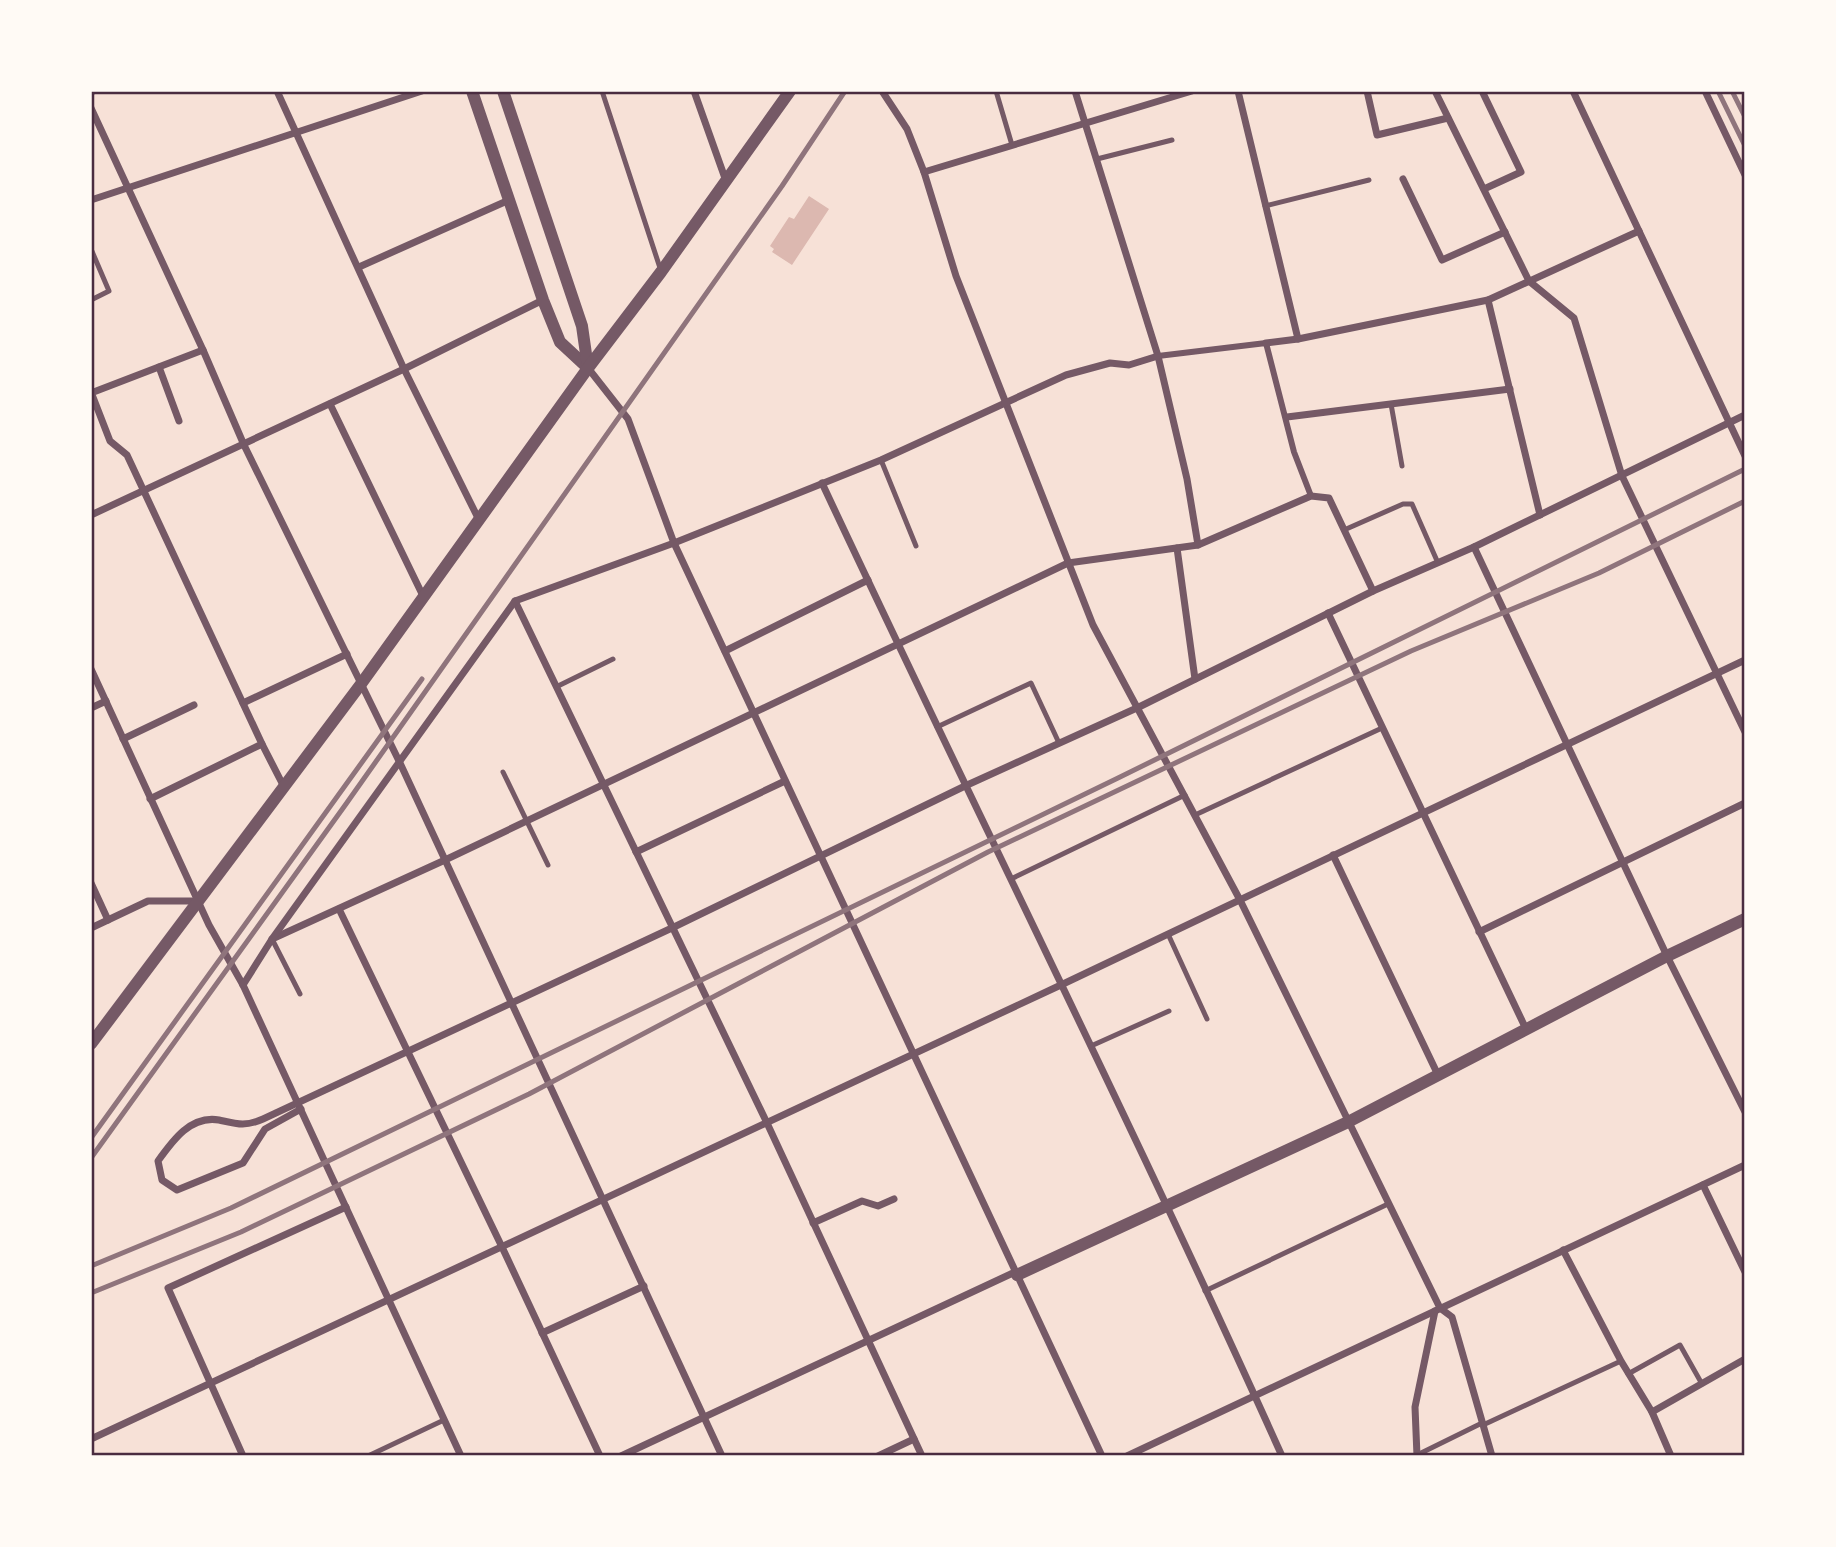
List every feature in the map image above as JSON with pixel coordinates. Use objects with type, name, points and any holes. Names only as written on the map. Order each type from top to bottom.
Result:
[{"type":"street","points":[[277,91],[298,131],[404,369],[479,520]]},
{"type":"street","points":[[91,201],[422,91]]},
{"type":"street","points":[[472,91],[543,300],[560,342],[588,368],[628,419],[674,543],[1102,1456]]},
{"type":"street","points":[[503,91],[582,326],[588,368]]},
{"type":"street","points":[[694,91],[726,181]]},
{"type":"street","points":[[91,1044],[361,684],[588,368],[662,272],[790,91]]},
{"type":"street","points":[[882,91],[906,129],[924,172],[956,276],[1093,625],[1240,900],[1438,1310],[1452,1317],[1492,1456]]},
{"type":"street","points":[[1075,91],[1158,356],[1198,545]]},
{"type":"street","points":[[924,172],[1192,91]]},
{"type":"street","points":[[1238,91],[1298,339]]},
{"type":"street","points":[[1367,91],[1377,135],[1448,118]]},
{"type":"street","points":[[1435,91],[1529,281],[1574,318],[1622,476],[1745,732]]},
{"type":"street","points":[[1482,91],[1521,172],[1484,189]]},
{"type":"street","points":[[1573,91],[1745,456]]},
{"type":"street","points":[[1705,91],[1745,176]]},
{"type":"street","points":[[91,108],[244,445],[400,764],[722,1456]]},
{"type":"street","points":[[1403,179],[1441,260],[1505,232]]},
{"type":"street","points":[[359,267],[509,200]]},
{"type":"street","points":[[243,985],[272,939],[515,601],[674,543],[881,460],[1066,375],[1110,363],[1129,365],[1158,356],[1298,339],[1488,300],[1639,230]]},
{"type":"street","points":[[91,515],[404,369],[543,300]]},
{"type":"street","points":[[1488,300],[1540,515]]},
{"type":"street","points":[[1266,343],[1294,452],[1311,496]]},
{"type":"street","points":[[203,350],[91,393],[110,441],[127,455],[284,788]]},
{"type":"street","points":[[159,367],[179,421]]},
{"type":"street","points":[[1287,417],[1510,389]]},
{"type":"street","points":[[330,404],[424,598]]},
{"type":"street","points":[[299,1105],[265,1129],[243,1163],[177,1190],[162,1181],[158,1161],[186,1128],[204,1119],[236,1125],[254,1123],[299,1105],[407,1050],[674,927],[965,786],[1139,707],[1373,591],[1474,547],[1745,415]]},
{"type":"street","points":[[822,483],[965,786],[1063,984],[1282,1456]]},
{"type":"street","points":[[272,939],[445,860],[1068,562],[1198,545],[1311,496],[1329,498],[1373,591]]},
{"type":"street","points":[[1474,547],[1667,956],[1745,1112]]},
{"type":"street","points":[[1177,548],[1195,678]]},
{"type":"street","points":[[725,651],[868,580]]},
{"type":"street","points":[[515,601],[674,927],[922,1456]]},
{"type":"street","points":[[1328,613],[1526,1030]]},
{"type":"street","points":[[243,704],[347,654]]},
{"type":"street","points":[[91,1439],[1063,984],[1745,660]]},
{"type":"street","points":[[91,669],[209,925],[243,985],[461,1456]]},
{"type":"street","points":[[91,708],[106,701]]},
{"type":"street","points":[[123,739],[194,705]]},
{"type":"street","points":[[150,799],[262,744]]},
{"type":"street","points":[[636,852],[785,781]]},
{"type":"street","points":[[1479,932],[1745,803]]},
{"type":"street","points":[[1333,855],[1438,1075]]},
{"type":"street","points":[[91,883],[108,920]]},
{"type":"street","points":[[91,928],[148,901],[198,901]]},
{"type":"street","points":[[339,909],[600,1456]]},
{"type":"street","points":[[621,1456],[1348,1122],[1667,956],[1745,919]]},
{"type":"street","points":[[1127,1456],[1745,1165]]},
{"type":"street","points":[[1703,1185],[1745,1272]]},
{"type":"street","points":[[813,1223],[862,1201],[878,1206],[894,1199]]},
{"type":"street","points":[[243,1456],[168,1288],[346,1208]]},
{"type":"street","points":[[1563,1250],[1628,1374],[1652,1412],[1671,1456]]},
{"type":"street","points":[[542,1333],[644,1286]]},
{"type":"street","points":[[1417,1455],[1415,1407],[1438,1310]]},
{"type":"street","points":[[1652,1412],[1745,1359]]},
{"type":"street","points":[[878,1456],[914,1439]]},
{"type":"lane","points":[[602,91],[662,272]]},
{"type":"lane","points":[[996,91],[1012,145]]},
{"type":"lane","points":[[1097,159],[1172,140]]},
{"type":"lane","points":[[1265,206],[1369,180]]},
{"type":"lane","points":[[91,249],[109,291],[91,300]]},
{"type":"lane","points":[[1391,404],[1402,466]]},
{"type":"lane","points":[[881,460],[916,546]]},
{"type":"lane","points":[[1344,530],[1403,504],[1412,505],[1438,563]]},
{"type":"lane","points":[[556,687],[613,660]]},
{"type":"lane","points":[[937,727],[1031,683],[1059,743]]},
{"type":"lane","points":[[1195,815],[1382,728]]},
{"type":"lane","points":[[503,772],[548,865]]},
{"type":"lane","points":[[1011,879],[1185,795]]},
{"type":"lane","points":[[1168,934],[1207,1019]]},
{"type":"lane","points":[[272,939],[300,994]]},
{"type":"lane","points":[[1091,1046],[1168,1011]]},
{"type":"lane","points":[[1205,1291],[1388,1204]]},
{"type":"lane","points":[[1628,1374],[1681,1345],[1702,1384]]},
{"type":"lane","points":[[1417,1455],[1621,1361]]},
{"type":"lane","points":[[368,1456],[444,1420]]},
{"type":"shaded area","points":[[809,196],[829,209],[792,265],[772,252],[774,249],[770,246],[789,217],[794,219]]},
{"type":"railway","points":[[91,1158],[346,804],[782,186],[845,91]]},
{"type":"railway","points":[[1718,91],[1745,146]]},
{"type":"railway","points":[[1732,91],[1745,117]]},
{"type":"railway","points":[[91,1266],[231,1208],[1118,778],[1745,469]]},
{"type":"railway","points":[[91,1293],[241,1232],[529,1094],[988,852],[1411,651],[1599,573],[1745,501]]},
{"type":"railway","points":[[91,1138],[422,679]]}]
